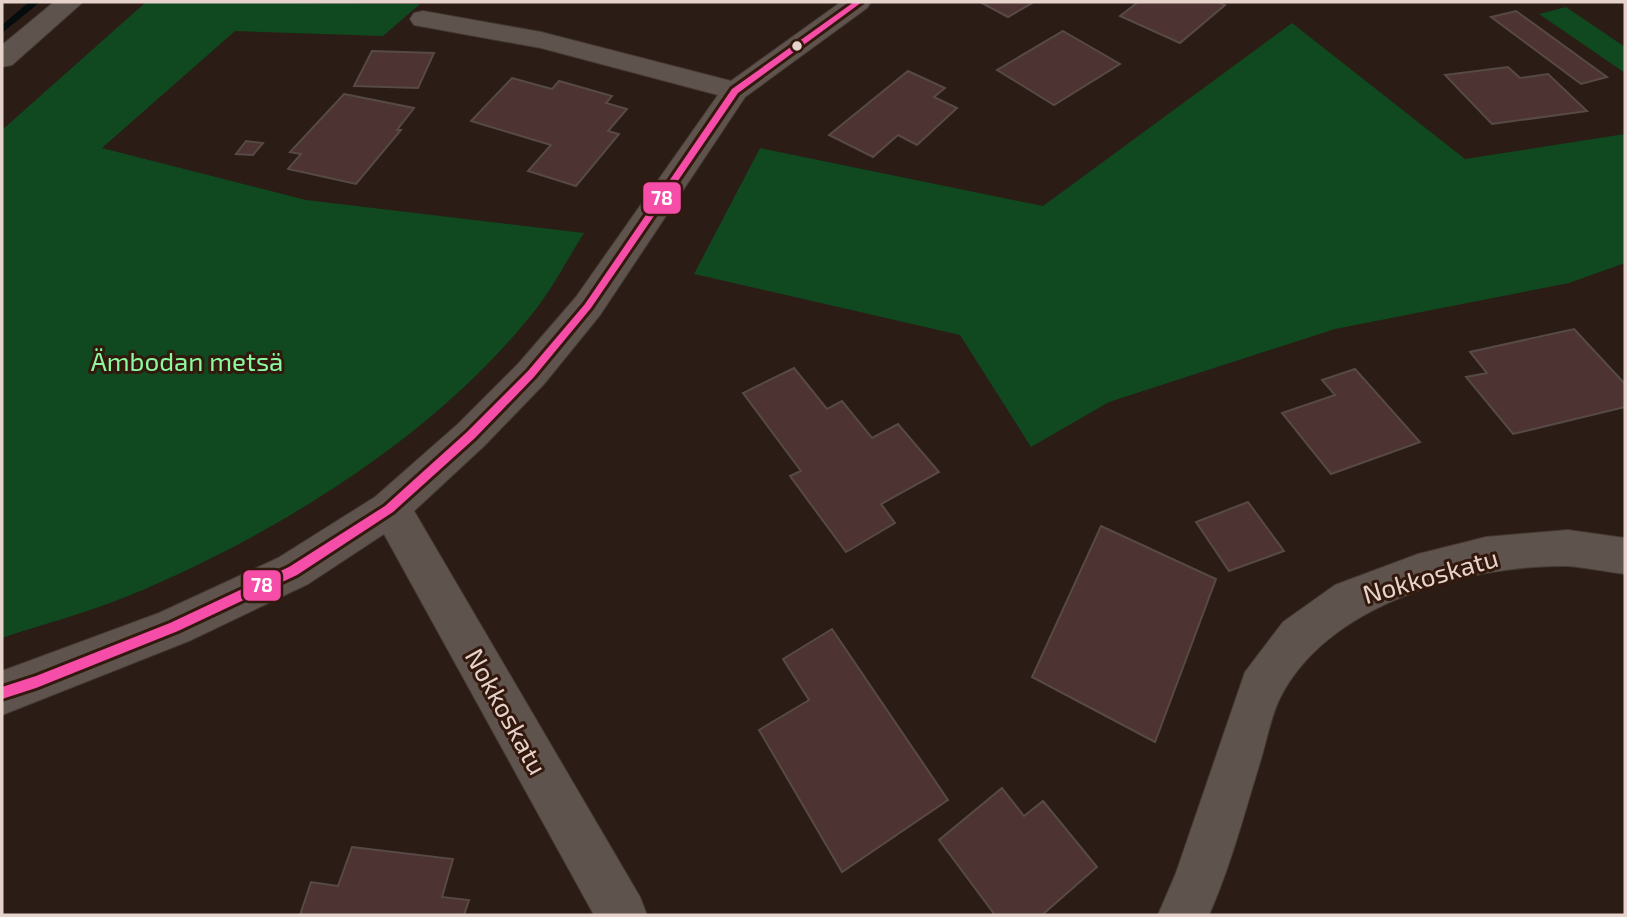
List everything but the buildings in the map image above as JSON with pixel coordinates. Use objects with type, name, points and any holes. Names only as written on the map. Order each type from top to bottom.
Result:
[{"type":"street","points":[[2,59],[70,2]]},
{"type":"street","points":[[2,693],[174,627],[293,571],[389,509],[471,435],[522,383],[588,306],[735,91],[858,2]]},
{"type":"street","points":[[423,19],[493,28],[735,91]]},
{"type":"street","name":"Nokkoskatu","points":[[389,509],[407,533],[622,915]]},
{"type":"street","name":"Nokkoskatu","points":[[1183,915],[1199,880],[1261,687],[1298,637],[1350,598],[1418,573],[1486,555],[1568,548],[1625,556]]},
{"type":"green space","name":"Ämbodan metsä","points":[[146,2],[420,4],[383,36],[235,31],[102,148],[306,200],[584,233],[543,300],[496,356],[402,440],[350,478],[240,543],[184,571],[112,602],[2,638],[2,130]]},
{"type":"green space","points":[[1566,7],[1625,47],[1625,73],[1539,14]]},
{"type":"green space","points":[[1292,23],[1465,159],[1625,134],[1625,263],[1569,283],[1335,329],[1109,402],[1031,447],[960,335],[694,274],[760,148],[1043,206]]},
{"type":"waterway","points":[[2,30],[35,2]]},
{"type":"transit line","name":"78","points":[[2,693],[174,627],[293,571],[389,509],[471,435],[531,374],[588,306],[735,91],[858,2]]}]
